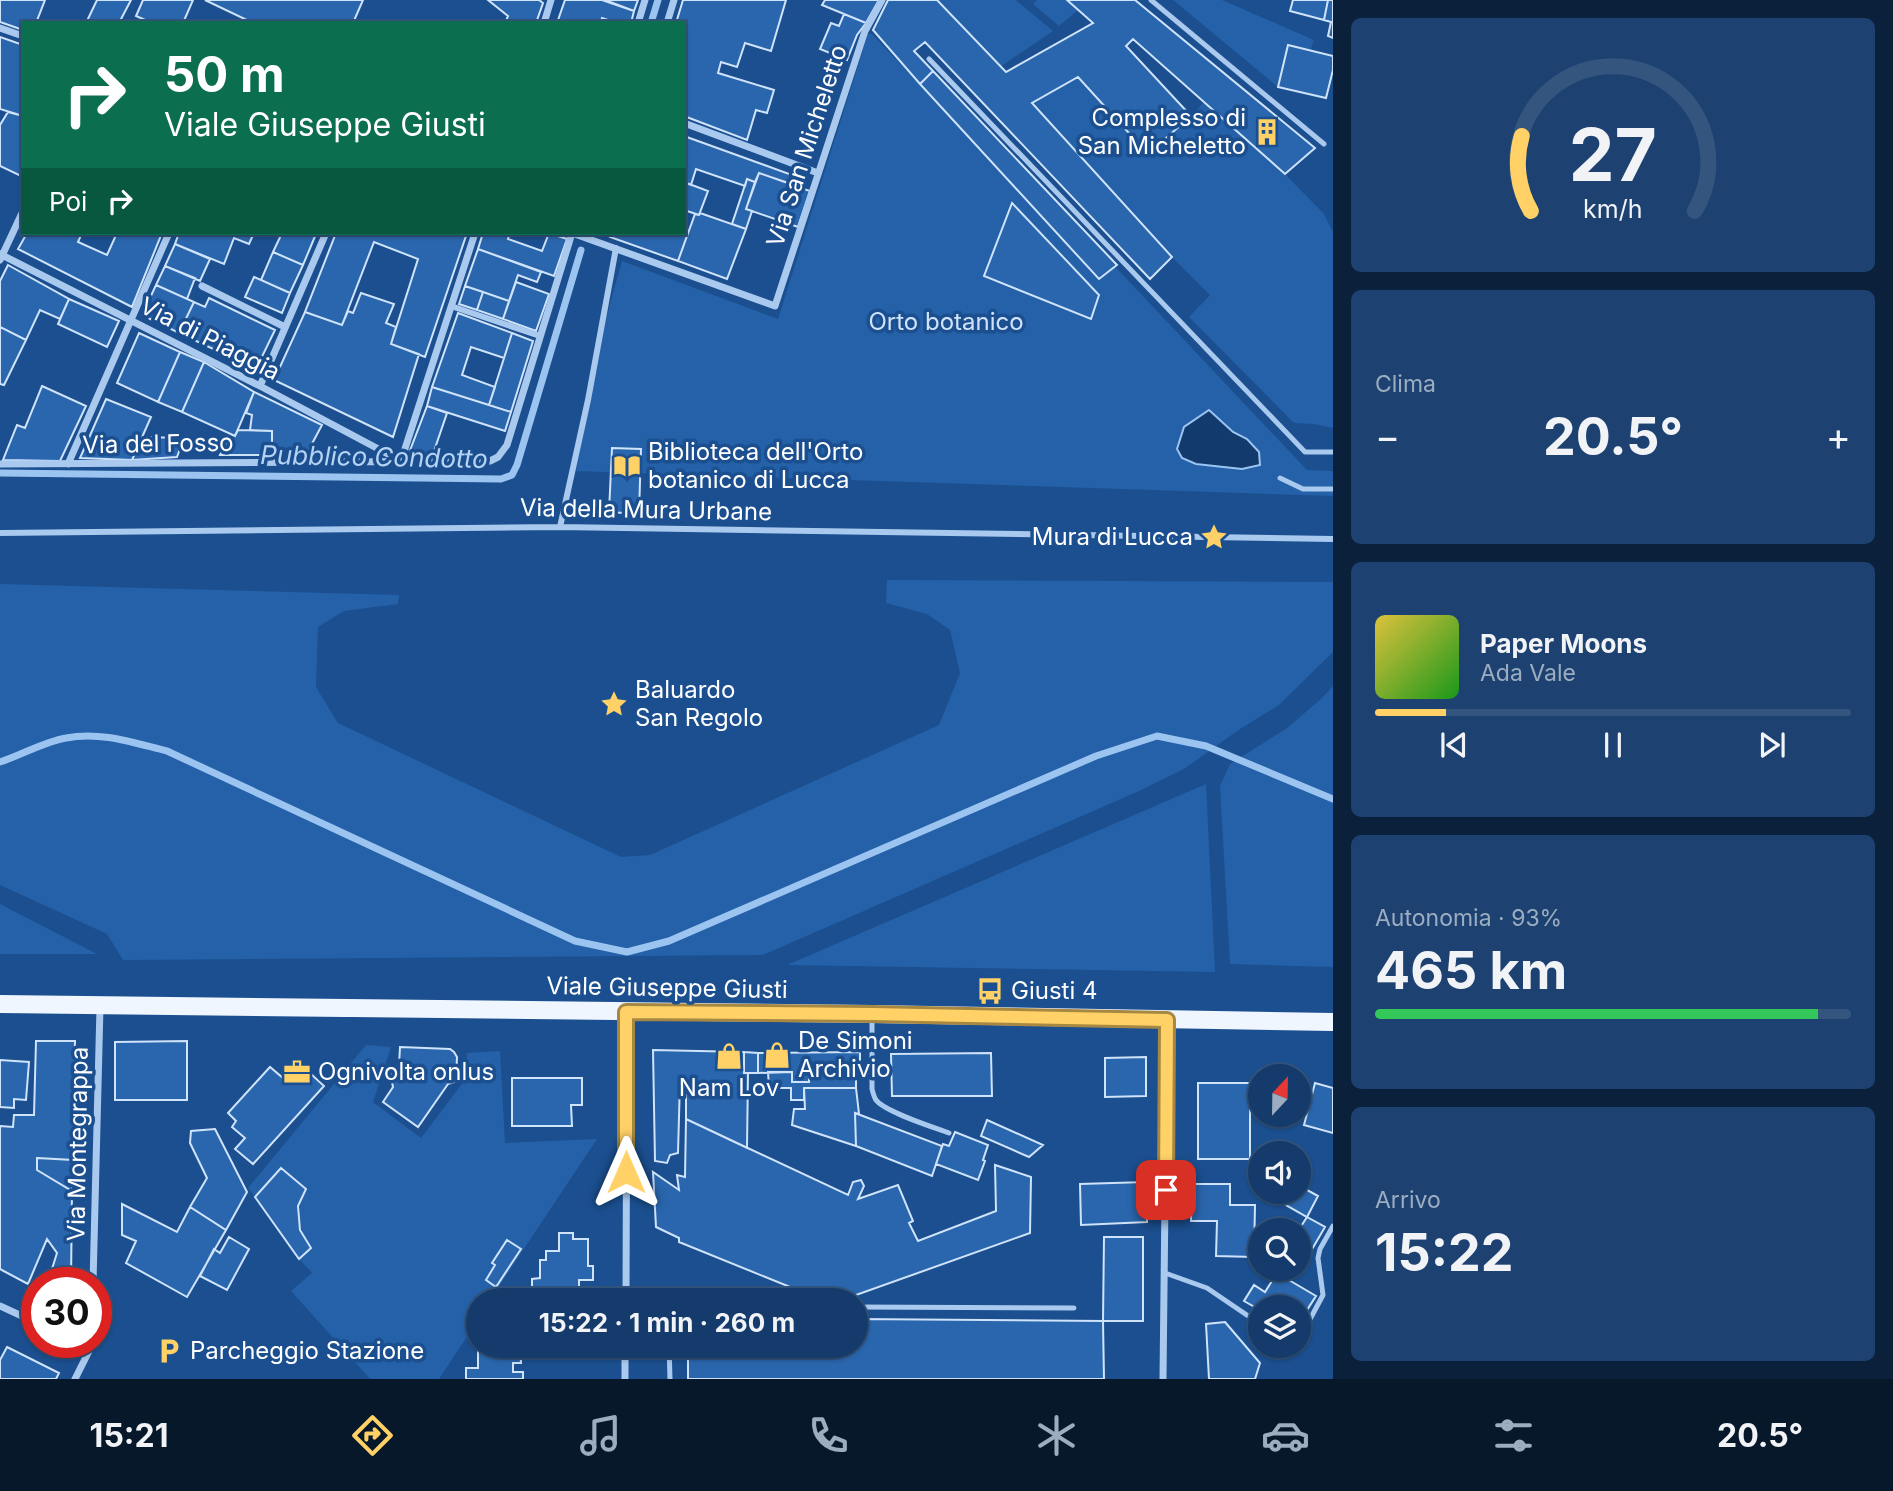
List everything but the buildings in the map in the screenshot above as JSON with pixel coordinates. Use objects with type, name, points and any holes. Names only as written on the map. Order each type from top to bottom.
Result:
[{"type":"main road","name":"Viale Giuseppe Giusti","points":[[0,1004],[1333,1022]]},
{"type":"street","points":[[639,21],[645,0]]},
{"type":"street","points":[[668,21],[674,0]]},
{"type":"street","name":"Via San Micheletto","points":[[616,248],[775,306],[865,31],[882,0]]},
{"type":"street","points":[[544,21],[549,1]]},
{"type":"street","points":[[0,28],[21,35]]},
{"type":"street","points":[[686,125],[818,173]]},
{"type":"street","points":[[1,256],[21,215]]},
{"type":"street","points":[[68,464],[168,235]]},
{"type":"street","points":[[260,386],[325,235]]},
{"type":"street","points":[[401,461],[474,235]]},
{"type":"street","name":"Via del Fosso","points":[[0,464],[489,461],[498,457],[507,445],[573,235]]},
{"type":"street","points":[[560,527],[588,400],[616,248],[579,235]]},
{"type":"street","points":[[595,241],[600,235]]},
{"type":"street","name":"Via di Piaggia","points":[[1,256],[260,386],[401,461]]},
{"type":"street","points":[[202,286],[285,327]]},
{"type":"street","points":[[451,306],[540,336]]},
{"type":"street","name":"Via della Mura Urbane","points":[[0,533],[560,527],[1333,539]]},
{"type":"street","name":"Via Montegrappa","points":[[93,1267],[100,1006]]},
{"type":"street","points":[[626,1012],[626,1288]]},
{"type":"street","points":[[1163,1379],[1167,1020]]},
{"type":"street","points":[[0,1306],[21,1316]]},
{"type":"street","points":[[75,1379],[85,1358]]},
{"type":"street","points":[[625,1358],[625,1379]]},
{"type":"lane","points":[[1151,0],[1324,144]]},
{"type":"lane","points":[[929,59],[1305,452],[1333,452]]},
{"type":"lane","points":[[1280,478],[1303,489],[1333,489]]},
{"type":"lane","points":[[872,1014],[872,1089],[875,1098],[882,1106],[949,1133]]},
{"type":"lane","points":[[1311,1317],[1323,1295],[1318,1258],[1320,1249],[1333,1226]]},
{"type":"lane","points":[[1165,1273],[1207,1288],[1248,1316]]},
{"type":"lane","points":[[868,1307],[1074,1308]]},
{"type":"lane","points":[[669,1358],[670,1379]]},
{"type":"green space","points":[[937,0],[1016,0],[1053,31],[1000,67]]},
{"type":"green space","points":[[1037,0],[1067,0],[1078,10],[1059,26],[1033,4]]},
{"type":"green space","points":[[1173,0],[1222,0],[1314,40],[1310,51],[1288,46],[1278,87]]},
{"type":"green space","name":"Orto botanico","points":[[868,34],[872,34],[923,88],[942,83],[1307,470],[1333,471],[1333,496],[576,471],[595,358],[622,261],[778,319]]},
{"type":"green space","points":[[1078,77],[1148,153],[1204,102],[1285,174],[1324,214],[1333,232],[1333,428],[1294,423],[1189,317],[1210,295],[1032,103]]},
{"type":"green space","points":[[887,580],[1333,582],[1333,652],[1279,705],[1184,769],[763,955],[123,960],[107,934],[0,885],[0,584],[399,595],[398,604],[344,611],[318,627],[316,687],[338,723],[621,857],[650,855],[939,725],[960,673],[950,630],[927,614],[886,603]]},
{"type":"green space","points":[[1333,686],[1333,967],[1230,964],[1220,786],[1230,764],[1287,728]]},
{"type":"green space","points":[[1206,784],[1215,972],[787,965]]},
{"type":"green space","points":[[0,904],[97,954],[0,954]]},
{"type":"green space","points":[[366,1045],[391,1047],[373,1102],[421,1138],[467,1077],[467,1053],[500,1051],[505,1143],[597,1139],[498,1288],[466,1288],[466,1338],[439,1379],[370,1379],[291,1291],[312,1273],[299,1259],[311,1248],[299,1219],[300,1205],[306,1188],[281,1168],[255,1197],[248,1188]]},
{"type":"shaded area","points":[[1209,410],[1233,432],[1247,439],[1259,452],[1260,465],[1242,469],[1196,464],[1182,458],[1177,449],[1184,427]]},
{"type":"waterway","name":"Pubblico Condotto","points":[[652,21],[658,0]]},
{"type":"waterway","name":"Pubblico Condotto","points":[[0,473],[501,479],[512,475],[581,250]]},
{"type":"waterway","points":[[0,762],[49,742],[79,736],[117,739],[167,751],[575,941],[627,952],[669,941],[1096,756],[1157,736],[1206,746],[1333,799]]},
{"type":"place","name":"Complesso di San Micheletto","points":[[1267,132]]},
{"type":"place","name":"Biblioteca dell'Orto botanico di Lucca","points":[[627,466]]},
{"type":"place","name":"Mura di Lucca","points":[[1214,537]]},
{"type":"place","name":"Baluardo San Regolo","points":[[614,704]]},
{"type":"place","name":"Giusti 4","points":[[990,991]]},
{"type":"place","name":"De Simoni Archivio","points":[[777,1055]]},
{"type":"place","name":"Nam Lov","points":[[729,1056]]},
{"type":"place","name":"Ognivolta onlus","points":[[297,1072]]},
{"type":"place","name":"Parcheggio Stazione","points":[[169,1351]]},
{"type":"route","points":[[626,1172],[626,1012],[1167,1020],[1166,1190]]}]
